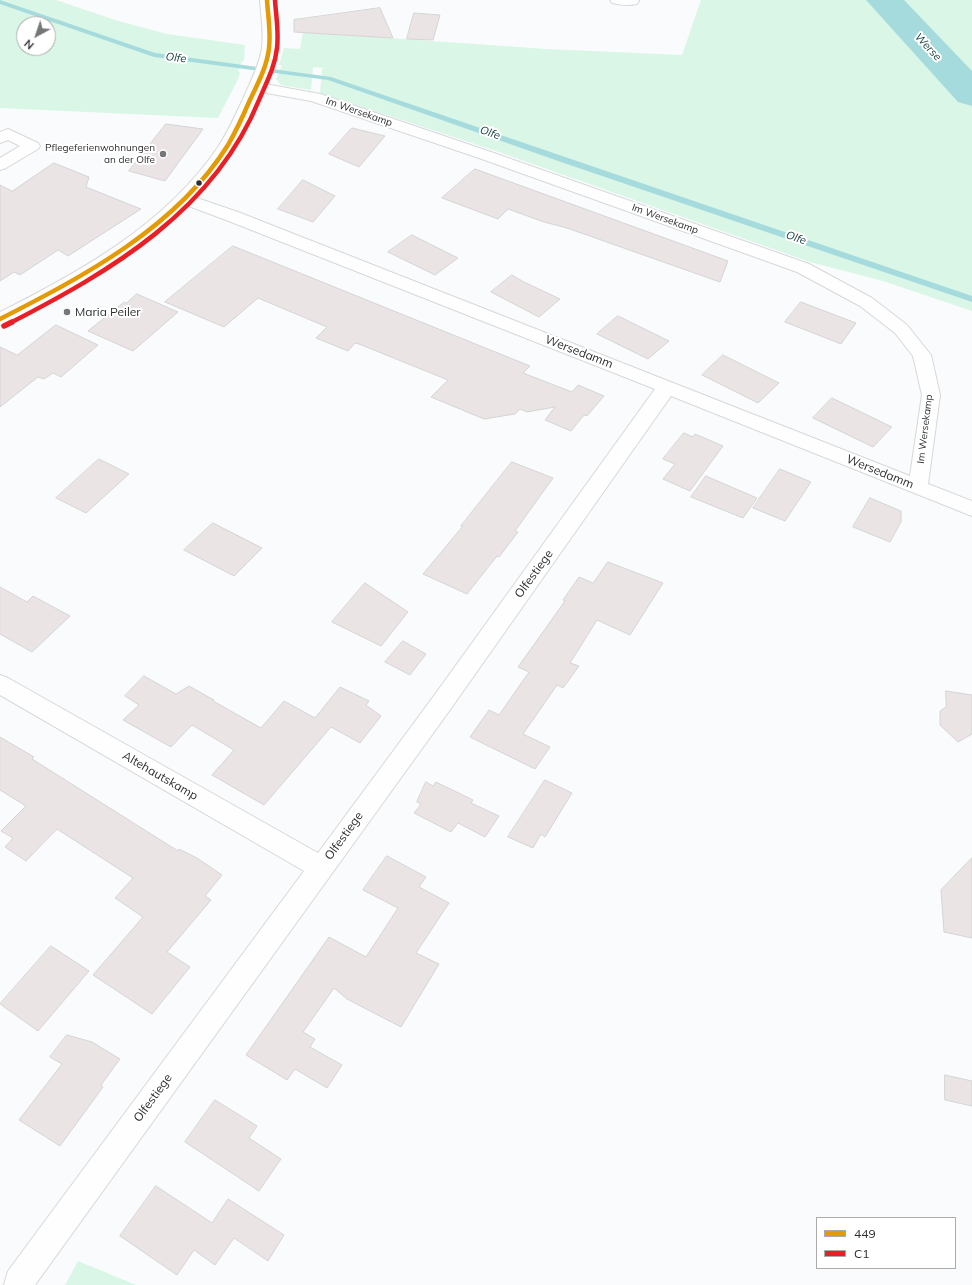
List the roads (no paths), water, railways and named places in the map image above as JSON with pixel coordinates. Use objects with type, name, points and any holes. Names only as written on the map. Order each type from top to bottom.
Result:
[{"type":"street","points":[[0,319],[53,293],[129,244],[184,199],[218,159],[232,138],[260,75],[270,41],[267,0]]},
{"type":"street","points":[[617,0],[632,1]]},
{"type":"street","name":"Im Wersekamp","points":[[260,75],[290,92],[315,97],[485,154],[803,268],[866,302],[901,329],[922,355],[931,395],[918,487]]},
{"type":"street","points":[[0,138],[8,134],[32,146],[2,161]]},
{"type":"street","name":"Wersedamm","points":[[184,199],[232,216],[667,386],[972,509]]},
{"type":"street","name":"Olfestiege","points":[[19,1285],[19,1282],[448,693],[667,386]]},
{"type":"street","name":"Altehautskamp","points":[[0,684],[321,868]]},
{"type":"waterway","name":"Werse","points":[[884,0],[972,94]]},
{"type":"waterway","name":"Olfe","points":[[0,2],[154,55],[329,78],[972,299]]},
{"type":"place","name":"Pflegeferienwohnungen an der Olfe","points":[[163,154]]},
{"type":"place","name":"Maria Peiler","points":[[67,312]]}]
